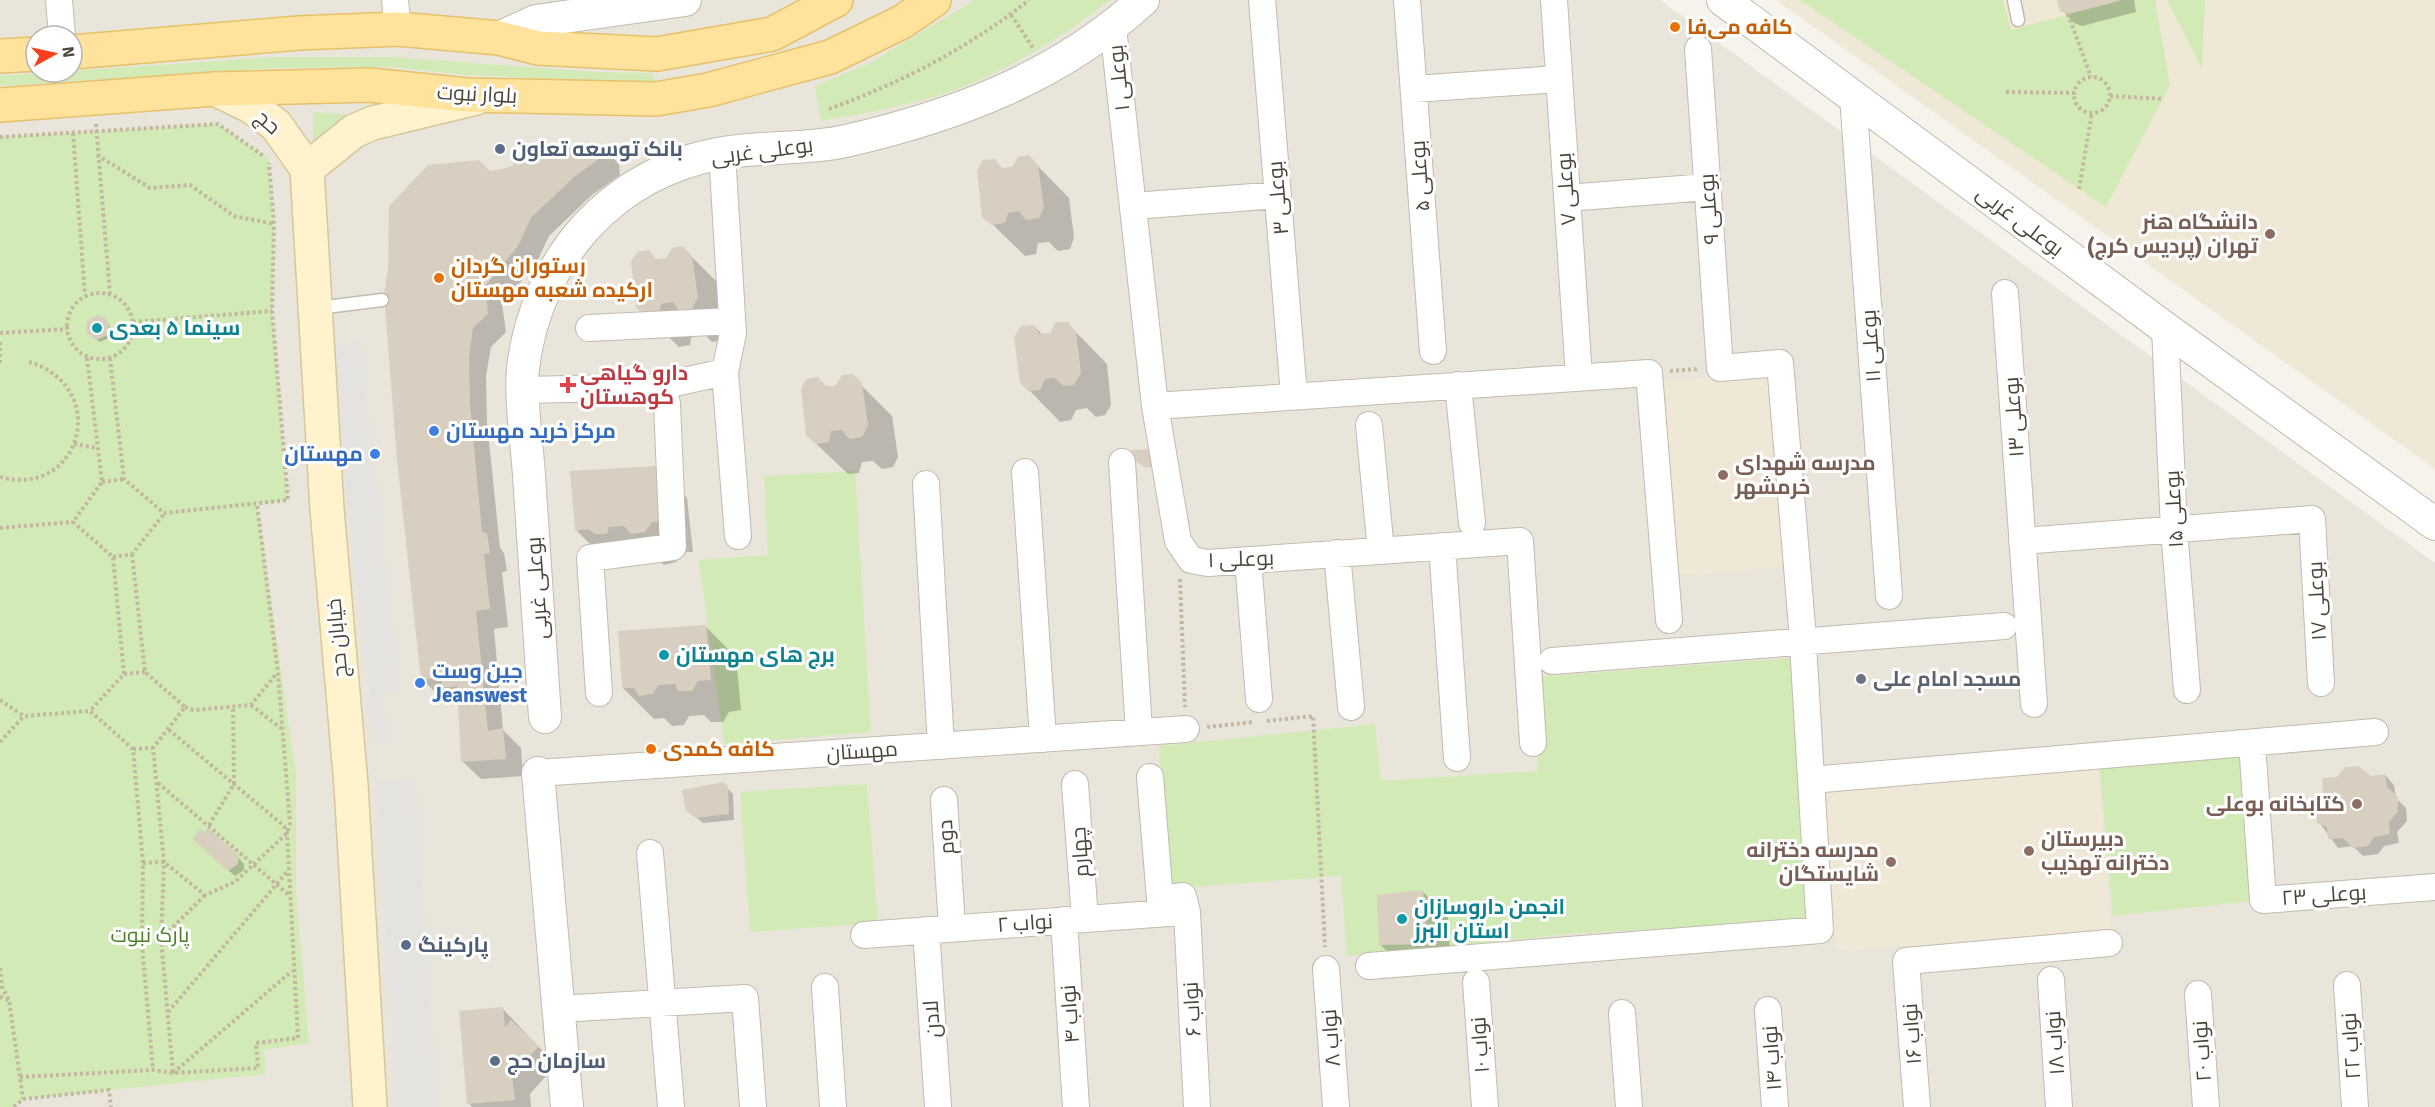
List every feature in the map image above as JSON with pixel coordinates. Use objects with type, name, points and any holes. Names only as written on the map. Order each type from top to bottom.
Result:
[{"type":"main road","points":[[84,51],[299,33],[396,15],[538,48],[657,54],[772,34],[836,0]]},
{"type":"main road","name":"بلوار نبوت","points":[[0,105],[215,89],[369,85],[491,96],[656,99],[708,90],[830,57],[902,22],[934,0]]},
{"type":"main road","points":[[700,46],[689,54],[684,69],[686,78],[694,86],[708,90]]},
{"type":"main road","points":[[656,99],[668,90],[673,76],[667,62],[657,54]]},
{"type":"main road","points":[[0,56],[24,55]]},
{"type":"main road","name":"حج","points":[[215,89],[252,107],[276,125],[307,170]]},
{"type":"main road","points":[[307,170],[354,131],[373,123],[491,96]]},
{"type":"main road","name":"خیابان حج","points":[[307,170],[328,531],[351,785],[370,1107]]},
{"type":"street","points":[[59,0],[61,24]]},
{"type":"street","points":[[499,38],[535,10],[686,0]]},
{"type":"street","name":"بوعلی غربی","points":[[545,717],[523,371],[534,313],[552,271],[585,226],[624,194],[667,169],[722,153],[842,142],[932,119],[998,95],[1057,64],[1113,27],[1143,0]]},
{"type":"street","name":"بوعلی ۳","points":[[1262,0],[1294,396]]},
{"type":"street","name":"بوعلی ۵","points":[[1407,0],[1433,351]]},
{"type":"street","name":"بوعلی ۷","points":[[1554,0],[1579,377]]},
{"type":"street","name":"بوعلی غربی","points":[[1738,7],[1853,96],[2165,328],[2435,524]]},
{"type":"street","name":"بوعلی ۱","points":[[1113,27],[1155,406],[1178,541],[1191,560],[1208,563],[1520,541],[1533,744]]},
{"type":"street","name":"بوعلی ۹","points":[[1698,49],[1720,368]]},
{"type":"street","points":[[1414,89],[1558,79]]},
{"type":"street","name":"بوعلی ۱۱","points":[[1853,96],[1889,596]]},
{"type":"street","points":[[722,153],[733,333],[725,372],[738,536]]},
{"type":"street","points":[[1567,198],[1707,187]]},
{"type":"street","points":[[1133,206],[1278,195]]},
{"type":"street","name":"بوعلی ۱۳","points":[[2006,293],[2034,704]]},
{"type":"street","points":[[589,328],[732,321]]},
{"type":"street","name":"بوعلی ۱۵","points":[[2165,328],[2174,530],[2187,690]]},
{"type":"street","points":[[1369,966],[1820,930],[1803,642],[1780,363],[1720,368]]},
{"type":"street","points":[[524,390],[656,387],[725,372]]},
{"type":"street","points":[[1155,406],[1649,373],[1669,620]]},
{"type":"street","points":[[1458,385],[1472,523]]},
{"type":"street","points":[[599,693],[590,558],[673,547],[667,403],[656,387]]},
{"type":"street","points":[[1369,425],[1381,550]]},
{"type":"street","points":[[1122,462],[1138,732]]},
{"type":"street","points":[[1025,472],[1043,739]]},
{"type":"street","points":[[926,484],[941,746]]},
{"type":"street","name":"بوعلی ۱۷","points":[[2174,530],[2312,519],[2321,683]]},
{"type":"street","points":[[2022,541],[2174,530]]},
{"type":"street","points":[[1442,546],[1457,758]]},
{"type":"street","points":[[1337,554],[1351,707]]},
{"type":"street","points":[[1248,560],[1259,699]]},
{"type":"street","points":[[1552,661],[2004,626]]},
{"type":"street","name":"مهستان","points":[[538,773],[1186,729]]},
{"type":"street","points":[[1811,780],[2375,732]]},
{"type":"street","name":"بوعلی ۲۳","points":[[2252,743],[2263,900],[2435,887]]},
{"type":"street","points":[[538,773],[567,1107]]},
{"type":"street","points":[[1150,777],[1160,899],[1183,896],[1186,912]]},
{"type":"street","name":"چهارم","points":[[1074,920],[1075,784]]},
{"type":"street","name":"دوم","points":[[944,800],[952,928]]},
{"type":"street","points":[[650,853],[671,1107]]},
{"type":"street","name":"نواب ۲","points":[[864,935],[1186,912]]},
{"type":"street","name":"نواب ۶","points":[[1186,912],[1197,1107]]},
{"type":"street","name":"نواب ۴","points":[[1074,920],[1076,1107]]},
{"type":"street","name":"لادن","points":[[926,930],[938,1107]]},
{"type":"street","name":"نواب ۱۶","points":[[1917,1107],[1906,961],[2109,943]]},
{"type":"street","name":"نواب ۸","points":[[1326,969],[1336,1107]]},
{"type":"street","name":"نواب ۱۸","points":[[2051,980],[2059,1107]]},
{"type":"street","name":"نواب ۱۰","points":[[1476,982],[1485,1107]]},
{"type":"street","name":"نواب ۲۲","points":[[2347,985],[2355,1107]]},
{"type":"street","points":[[825,987],[833,1107]]},
{"type":"street","name":"نواب ۲۰","points":[[2198,994],[2206,1107]]},
{"type":"street","points":[[559,1009],[745,998],[753,1107]]},
{"type":"street","name":"نواب ۱۴","points":[[1768,1010],[1775,1107]]},
{"type":"street","points":[[1622,1013],[1629,1107]]},
{"type":"lane","points":[[2014,0],[2018,20]]},
{"type":"lane","points":[[314,308],[382,300]]},
{"type":"path","points":[[829,109],[887,88],[943,58],[1011,15],[1029,0]]},
{"type":"path","points":[[2068,14],[2091,77]]},
{"type":"path","points":[[1011,15],[1035,51]]},
{"type":"path","points":[[2091,77],[2103,81],[2110,96],[2103,110],[2092,113],[2077,105],[2074,93],[2080,82],[2091,77]]},
{"type":"path","points":[[2006,92],[2074,93]]},
{"type":"path","points":[[2110,96],[2164,99]]},
{"type":"path","points":[[2079,189],[2092,113]]},
{"type":"path","points":[[0,137],[218,124],[268,159],[274,224],[272,311],[288,500],[164,513],[123,480],[102,482]]},
{"type":"path","points":[[96,132],[110,294]]},
{"type":"path","points":[[73,133],[85,295]]},
{"type":"path","points":[[98,155],[150,188],[190,185],[234,216],[274,224]]},
{"type":"path","points":[[110,294],[126,305],[133,322],[127,345],[110,358],[87,358],[75,349],[66,328],[70,309],[85,295],[110,294]]},
{"type":"path","points":[[133,322],[272,311]]},
{"type":"path","points":[[0,333],[66,328]]},
{"type":"path","points":[[0,342],[2,364],[0,364]]},
{"type":"path","points":[[73,522],[102,482],[87,358]]},
{"type":"path","points":[[110,358],[123,480]]},
{"type":"path","points":[[0,477],[14,481],[33,479],[50,472],[65,460],[74,444],[79,426],[78,408],[71,391],[59,376],[44,366],[29,362]]},
{"type":"path","points":[[1649,373],[1720,368]]},
{"type":"path","points":[[74,444],[97,448]]},
{"type":"path","points":[[20,1077],[153,1070],[173,1073],[258,1068],[256,1043],[298,1038],[292,970],[287,833],[290,823],[283,730],[257,504]]},
{"type":"path","points":[[113,557],[132,554],[164,513]]},
{"type":"path","points":[[0,528],[73,522],[113,557],[124,674]]},
{"type":"path","points":[[1178,541],[1186,729],[1313,716],[1326,969]]},
{"type":"path","points":[[132,554],[145,672],[185,707],[194,710],[251,705],[283,730]]},
{"type":"path","points":[[0,700],[24,716],[90,711],[124,674],[145,672]]},
{"type":"path","points":[[251,705],[278,673]]},
{"type":"path","points":[[209,825],[234,784],[233,706]]},
{"type":"path","points":[[173,1073],[161,939],[164,862],[153,748],[185,707]]},
{"type":"path","points":[[90,711],[133,749],[143,863],[142,941],[153,1070]]},
{"type":"path","points":[[0,742],[24,716]]},
{"type":"path","points":[[168,729],[284,826],[287,833]]},
{"type":"path","points":[[133,749],[153,748]]},
{"type":"path","points":[[157,782],[290,895]]},
{"type":"path","points":[[142,941],[161,939],[205,895],[235,882],[287,833]]},
{"type":"path","points":[[143,863],[164,862],[205,895]]},
{"type":"path","points":[[168,1012],[288,871]]},
{"type":"path","points":[[0,968],[2,987],[9,1000],[23,1099]]},
{"type":"path","points":[[173,1073],[292,970]]},
{"type":"path","points":[[0,997],[9,1000]]},
{"type":"path","points":[[14,1107],[23,1099],[109,1090],[111,1107]]},
{"type":"shaded area","points":[[0,0],[1660,0],[2435,563],[2435,1107],[0,1107]]},
{"type":"shaded area","name":"دانشگاه هنر تهران (پردیس کرج)","points":[[1776,0],[2435,0],[2435,469]]},
{"type":"shaded area","points":[[361,342],[400,691],[383,693],[388,741],[375,743],[329,344]]},
{"type":"shaded area","name":"مدرسه شهدای خرمشهر","points":[[1773,373],[1788,567],[1674,576],[1659,382]]},
{"type":"shaded area","points":[[2099,762],[2110,930],[1836,951],[1822,783]]},
{"type":"shaded area","name":"پارکینگ","points":[[416,780],[438,1107],[397,1107],[375,782]]},
{"type":"green space","points":[[975,0],[1110,0],[1044,46],[972,83],[917,101],[821,121],[815,86],[870,63]]},
{"type":"green space","points":[[1800,0],[2003,0],[2011,30],[2122,0],[2155,0],[2170,85],[2106,207]]},
{"type":"green space","points":[[2167,0],[2205,0],[2202,69]]},
{"type":"green space","points":[[274,57],[392,57],[597,72],[651,73],[655,80],[652,83],[467,75],[391,67],[276,68],[84,81],[84,70]]},
{"type":"green space","points":[[24,74],[24,84],[31,84],[0,86],[0,76]]},
{"type":"green space","points":[[313,112],[369,116],[313,143]]},
{"type":"green space","name":"پارک نبوت","points":[[218,124],[269,159],[274,224],[272,311],[288,500],[257,504],[296,775],[296,891],[309,1043],[264,1050],[266,1074],[23,1099],[13,1107],[0,1107],[0,137]]},
{"type":"green space","points":[[855,471],[871,732],[724,744],[699,560],[768,555],[764,476]]},
{"type":"green space","points":[[1792,658],[1809,920],[1568,934],[1347,956],[1341,876],[1165,889],[1159,746],[1375,724],[1381,781],[1538,771],[1536,677]]},
{"type":"green space","points":[[2242,751],[2253,901],[2113,916],[2099,762]]},
{"type":"green space","points":[[867,784],[878,923],[750,932],[740,792]]},
{"type":"building","points":[[2057,0],[2119,1],[2068,14],[2060,11]]},
{"type":"building","name":"مرکز خرید مهستان","points":[[601,145],[603,156],[574,177],[531,218],[518,246],[485,286],[488,314],[473,328],[469,357],[470,403],[482,532],[487,533],[490,553],[484,554],[490,609],[476,611],[488,731],[503,728],[506,759],[461,762],[457,686],[442,688],[442,677],[421,680],[397,460],[384,294],[388,270],[389,206],[428,165],[479,160],[490,171],[513,167],[512,153]]},
{"type":"building","points":[[1029,155],[1038,165],[1044,207],[1039,218],[1026,220],[1019,211],[1008,213],[1005,223],[992,225],[982,217],[977,170],[983,160],[995,159],[1002,168],[1012,167],[1018,157]]},
{"type":"building","points":[[683,246],[692,256],[698,297],[692,309],[680,312],[673,302],[661,304],[659,315],[646,316],[636,308],[631,261],[637,252],[649,250],[656,259],[666,258],[672,248]]},
{"type":"building","name":"سینما ۵ بعدی","points":[[97,315],[105,318],[109,324],[107,335],[96,340],[86,333],[87,321]]},
{"type":"building","points":[[1055,322],[1068,322],[1076,332],[1081,373],[1074,385],[1063,386],[1055,378],[1045,379],[1040,390],[1028,391],[1020,383],[1014,337],[1021,326],[1034,325],[1039,334],[1051,333]]},
{"type":"building","points":[[853,374],[862,383],[868,425],[862,437],[849,439],[842,430],[831,431],[829,442],[816,444],[806,436],[801,389],[806,379],[818,377],[826,386],[835,386],[842,375]]},
{"type":"building","points":[[1154,449],[1154,465],[1147,468],[1134,461],[1131,450]]},
{"type":"building","points":[[657,466],[662,521],[652,522],[645,532],[631,534],[624,526],[609,527],[607,534],[595,534],[588,529],[575,531],[570,471]]},
{"type":"building","name":"برج های مهستان","points":[[706,625],[711,680],[698,681],[692,691],[678,691],[675,684],[658,685],[653,694],[639,696],[634,688],[622,688],[618,631]]},
{"type":"building","name":"کتابخانه بوعلی","points":[[2358,766],[2371,776],[2385,774],[2387,787],[2398,797],[2398,811],[2389,822],[2390,834],[2374,837],[2368,846],[2353,848],[2343,838],[2328,839],[2327,827],[2317,823],[2315,797],[2323,793],[2322,778],[2337,777],[2345,767]]},
{"type":"building","points":[[723,782],[728,786],[729,814],[696,818],[686,811],[682,790]]},
{"type":"building","points":[[208,828],[239,856],[238,864],[228,871],[192,839],[201,829],[204,832]]},
{"type":"building","name":"انجمن داروسازان استان البرز","points":[[1423,890],[1427,944],[1379,945],[1377,895]]},
{"type":"building","name":"سازمان حج","points":[[503,1007],[505,1027],[511,1020],[539,1046],[512,1076],[515,1100],[467,1104],[459,1011]]},
{"type":"place","name":"کافه می‌فا","points":[[1675,27]]},
{"type":"place","name":"بانک توسعه تعاون","points":[[500,149]]},
{"type":"place","name":"دانشگاه هنر تهران (پردیس کرج)","points":[[2270,234]]},
{"type":"place","name":"رستوران گردان ارکیده شعبه مهستان","points":[[439,278]]},
{"type":"place","name":"سینما ۵ بعدی","points":[[97,328]]},
{"type":"place","name":"دارو گیاهی کوهستان","points":[[568,385]]},
{"type":"place","name":"مرکز خرید مهستان","points":[[434,431]]},
{"type":"place","name":"مهستان","points":[[375,454]]},
{"type":"place","name":"مدرسه شهدای خرمشهر","points":[[1723,475]]},
{"type":"place","name":"برج های مهستان","points":[[664,655]]},
{"type":"place","name":"مسجد امام علی","points":[[1861,679]]},
{"type":"place","name":"جین وست Jeanswest","points":[[420,683]]},
{"type":"place","name":"کافه کمدی","points":[[651,749]]},
{"type":"place","name":"کتابخانه بوعلی","points":[[2357,804]]},
{"type":"place","name":"دبیرستان دخترانه تهذیب","points":[[2029,851]]},
{"type":"place","name":"مدرسه دخترانه شایستگان","points":[[1891,862]]},
{"type":"place","name":"انجمن داروسازان استان البرز","points":[[1402,919]]},
{"type":"place","name":"پارکینگ","points":[[406,945]]},
{"type":"place","name":"سازمان حج","points":[[495,1061]]}]
